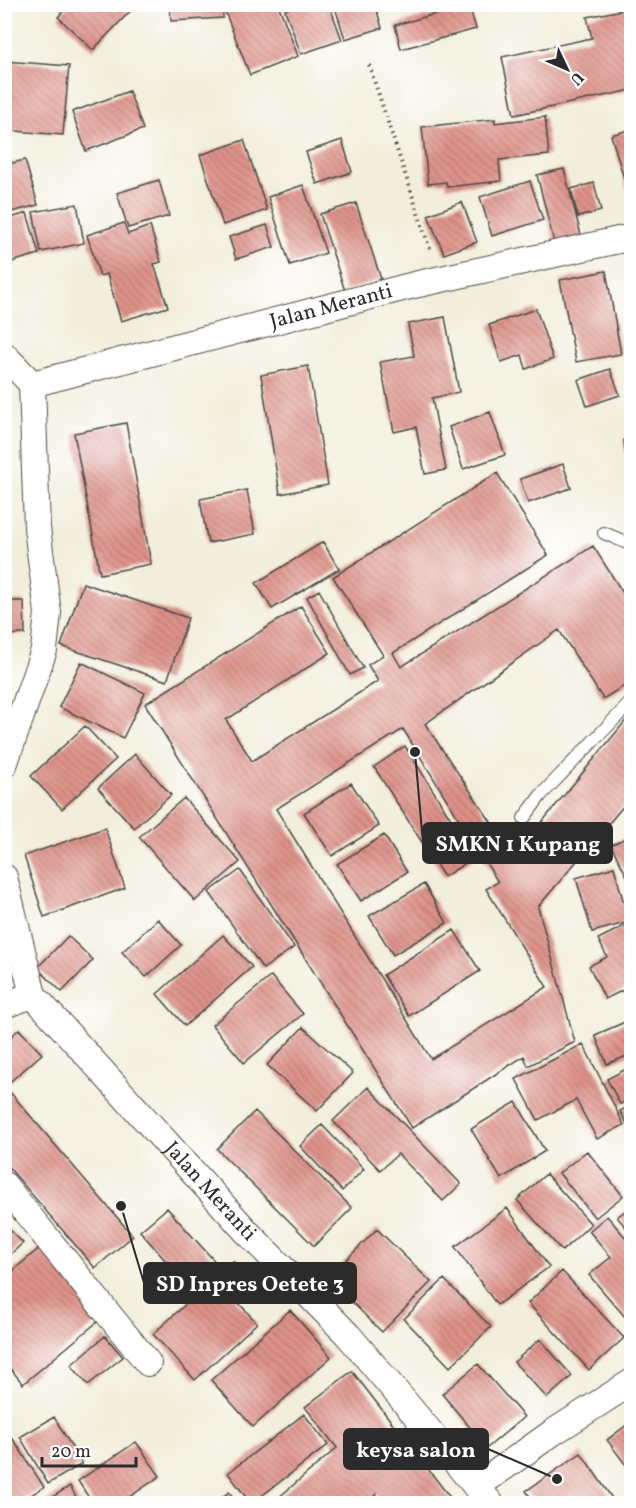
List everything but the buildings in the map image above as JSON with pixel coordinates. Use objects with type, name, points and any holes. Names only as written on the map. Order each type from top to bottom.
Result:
[{"type":"street","name":"Jalan Meranti","points":[[32,384],[440,279],[632,237]]},
{"type":"street","points":[[4,355],[32,384],[37,528],[48,613],[44,650],[4,765]]},
{"type":"street","name":"Jalan Meranti","points":[[4,878],[33,995],[247,1232],[348,1335],[483,1495]]},
{"type":"street","points":[[4,1005],[33,995]]},
{"type":"street","points":[[4,1185],[148,1363]]},
{"type":"street","points":[[483,1495],[552,1434],[632,1382]]},
{"type":"lane","points":[[604,533],[632,545]]},
{"type":"lane","points":[[524,818],[541,795],[632,701]]},
{"type":"path","points":[[369,65],[440,279]]},
{"type":"place","name":"SMKN 1 Kupang","points":[[415,752]]},
{"type":"place","name":"SD Inpres Oetete 3","points":[[121,1206]]},
{"type":"place","name":"keysa salon","points":[[557,1479]]}]
